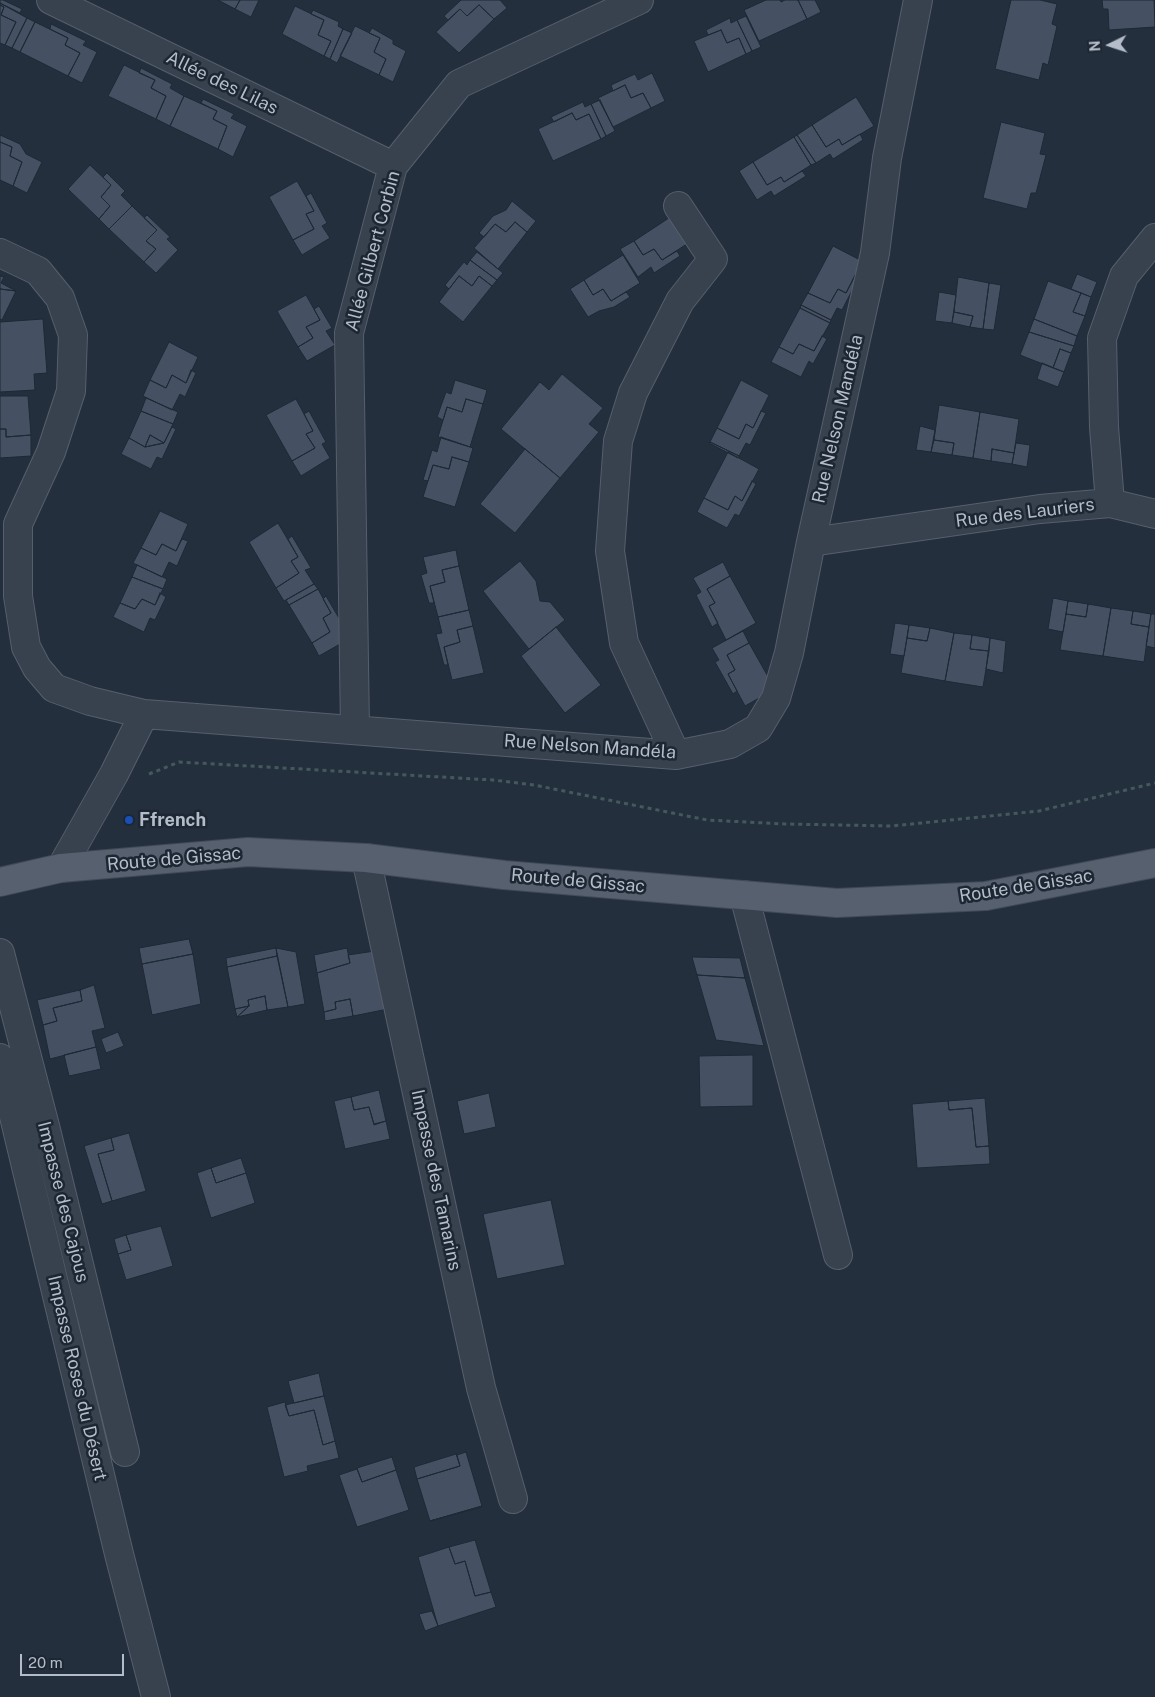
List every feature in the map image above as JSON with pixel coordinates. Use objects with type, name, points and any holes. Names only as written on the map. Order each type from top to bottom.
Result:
[{"type":"main road","name":"Route de Gissac","points":[[0,882],[61,868],[248,852],[366,858],[504,875],[837,903],[986,896],[1155,863]]},
{"type":"street","name":"Allée des Lilas","points":[[51,0],[393,166]]},
{"type":"street","name":"Allée Gilbert Corbin","points":[[355,729],[350,333],[393,166],[459,84],[639,0]]},
{"type":"street","name":"Rue Nelson Mandéla","points":[[144,714],[676,755],[730,744],[758,728],[776,698],[789,653],[811,542],[875,253],[888,158],[918,0]]},
{"type":"street","points":[[676,755],[624,643],[610,550],[618,440],[633,393],[680,301],[713,258],[678,206]]},
{"type":"street","name":"Rue des Lauriers","points":[[811,542],[1040,509],[1110,503],[1104,427],[1102,338],[1124,276],[1155,238]]},
{"type":"street","points":[[0,253],[38,271],[60,298],[73,335],[71,390],[51,452],[9,520],[26,647],[37,668],[54,688],[90,701],[144,714],[114,774],[61,868]]},
{"type":"street","points":[[1110,503],[1155,514]]},
{"type":"street","name":"Impasse des Tamarins","points":[[366,858],[481,1388],[512,1500]]},
{"type":"street","points":[[744,895],[838,1255]]},
{"type":"street","name":"Impasse des Cajous","points":[[0,953],[46,1130],[125,1452]]},
{"type":"street","name":"Impasse Roses du Désert","points":[[0,1058],[116,1544],[156,1697]]},
{"type":"path","points":[[114,774],[145,776],[179,762],[493,780],[534,785],[707,820],[892,826],[1039,812],[1155,783]]},
{"type":"building","points":[[0,0],[22,9],[20,13],[0,3]]},
{"type":"building","points":[[218,0],[240,0],[235,9]]},
{"type":"building","points":[[240,0],[259,0],[251,17],[235,9]]},
{"type":"building","points":[[461,0],[500,0],[507,8],[494,19],[479,5],[467,16],[460,9],[448,20],[444,16]]},
{"type":"building","points":[[766,0],[780,0],[781,2],[785,0],[798,0],[807,19],[759,41],[744,10]]},
{"type":"building","points":[[798,0],[815,0],[821,12],[807,19]]},
{"type":"building","points":[[1011,0],[1040,0],[1057,4],[1052,24],[1057,26],[1048,65],[1043,63],[1039,80],[995,69]]},
{"type":"building","points":[[1102,0],[1154,0],[1155,27],[1109,30],[1108,9],[1103,9]]},
{"type":"building","points":[[0,3],[27,18],[12,48],[5,45],[16,22],[1,15],[4,7]]},
{"type":"building","points":[[0,5],[4,7],[1,15],[16,22],[5,45],[0,43]]},
{"type":"building","points":[[479,5],[494,19],[459,53],[436,32],[460,9],[467,16]]},
{"type":"building","points":[[295,6],[324,20],[318,35],[331,41],[324,56],[282,34]]},
{"type":"building","points":[[313,10],[339,22],[338,26],[343,29],[330,59],[324,56],[331,41],[318,35],[324,20],[311,14]]},
{"type":"building","points":[[746,16],[761,47],[752,51],[737,20]]},
{"type":"building","points":[[27,18],[35,22],[20,52],[12,48]]},
{"type":"building","points":[[730,18],[731,23],[737,20],[752,51],[746,54],[739,38],[727,43],[721,30],[708,35],[706,30]]},
{"type":"building","points":[[35,22],[68,38],[65,45],[80,53],[68,76],[20,52]]},
{"type":"building","points":[[51,24],[86,41],[83,45],[97,52],[82,83],[68,76],[80,53],[65,45],[68,38],[50,29]]},
{"type":"building","points":[[355,26],[380,38],[374,52],[386,59],[379,75],[340,56]]},
{"type":"building","points":[[372,28],[393,40],[393,44],[406,51],[393,82],[379,75],[386,59],[374,52],[380,38],[369,33]]},
{"type":"building","points":[[343,29],[352,33],[337,63],[330,59]]},
{"type":"building","points":[[721,30],[727,43],[739,38],[746,54],[708,72],[694,41]]},
{"type":"building","points":[[124,65],[155,80],[151,88],[166,96],[156,119],[108,96]]},
{"type":"building","points":[[141,68],[172,84],[170,88],[184,96],[170,126],[156,119],[166,96],[151,88],[155,80],[139,73]]},
{"type":"building","points":[[652,73],[665,101],[651,108],[643,93],[631,98],[625,85],[613,91],[611,85],[635,74],[638,80]]},
{"type":"building","points":[[625,85],[631,98],[643,93],[651,108],[613,127],[598,98]]},
{"type":"building","points":[[184,96],[217,111],[213,119],[227,126],[218,149],[170,126]]},
{"type":"building","points":[[856,97],[874,126],[842,145],[839,139],[826,147],[812,125]]},
{"type":"building","points":[[203,99],[234,114],[231,118],[247,126],[233,157],[218,149],[227,126],[213,119],[217,111],[201,103]]},
{"type":"building","points":[[600,100],[615,131],[606,136],[591,104]]},
{"type":"building","points":[[583,102],[585,107],[591,104],[606,136],[601,139],[589,114],[576,120],[572,113],[554,122],[551,117]]},
{"type":"building","points":[[572,113],[576,120],[589,114],[601,139],[553,161],[538,129]]},
{"type":"building","points":[[1001,122],[1045,133],[1040,154],[1046,155],[1036,193],[1031,193],[1027,209],[983,198]]},
{"type":"building","points":[[812,125],[826,147],[839,139],[842,145],[860,134],[863,140],[833,159],[830,154],[816,163],[797,135]]},
{"type":"building","points":[[0,135],[20,144],[26,154],[42,162],[27,193],[13,186],[22,162],[10,156],[12,147],[0,142]]},
{"type":"building","points":[[797,135],[816,163],[811,165],[794,137]]},
{"type":"building","points":[[794,137],[811,165],[784,182],[781,177],[767,185],[753,162]]},
{"type":"building","points":[[0,142],[12,147],[10,156],[22,162],[13,186],[0,180]]},
{"type":"building","points":[[753,162],[767,185],[781,177],[784,182],[802,171],[806,176],[774,196],[771,191],[757,200],[739,171]]},
{"type":"building","points":[[90,165],[111,185],[101,197],[110,206],[99,219],[68,189]]},
{"type":"building","points":[[107,173],[125,191],[121,195],[132,206],[109,229],[99,219],[110,206],[101,197],[111,185],[103,177]]},
{"type":"building","points":[[297,181],[314,211],[306,214],[314,229],[293,240],[269,197]]},
{"type":"building","points":[[311,193],[327,223],[322,226],[330,238],[302,255],[293,240],[314,229],[306,214],[314,211],[306,196]]},
{"type":"building","points":[[512,201],[536,221],[527,232],[515,222],[506,232],[495,224],[484,237],[479,233],[493,216],[506,210]]},
{"type":"building","points":[[132,206],[157,230],[146,241],[156,249],[144,262],[109,229]]},
{"type":"building","points":[[147,215],[170,237],[167,239],[178,250],[156,273],[144,262],[156,249],[146,241],[157,230],[144,218]]},
{"type":"building","points":[[672,216],[690,242],[662,260],[654,249],[643,255],[634,241]]},
{"type":"building","points":[[515,222],[527,232],[498,269],[474,248],[495,224],[506,232]]},
{"type":"building","points":[[634,241],[643,255],[654,249],[662,260],[677,251],[680,256],[654,273],[651,267],[638,277],[620,249]]},
{"type":"building","points":[[833,246],[862,261],[846,293],[838,289],[830,303],[808,293]]},
{"type":"building","points":[[477,252],[503,273],[497,280],[470,260]]},
{"type":"building","points":[[623,255],[640,283],[611,301],[603,289],[593,295],[584,280]]},
{"type":"building","points":[[470,260],[497,280],[492,286],[479,276],[472,286],[459,276],[449,289],[445,285],[464,262],[467,265]]},
{"type":"building","points":[[1077,274],[1097,282],[1091,297],[1071,289]]},
{"type":"building","points":[[0,276],[4,277],[1,283],[16,291],[0,289]]},
{"type":"building","points":[[459,276],[472,286],[479,276],[492,286],[463,322],[439,302]]},
{"type":"building","points":[[855,276],[859,277],[842,310],[837,308],[831,320],[801,305],[808,293],[830,303],[838,289],[846,293]]},
{"type":"building","points":[[958,277],[989,283],[983,329],[970,327],[973,316],[954,312]]},
{"type":"building","points":[[584,280],[593,295],[603,289],[611,301],[626,292],[630,297],[614,307],[599,311],[588,317],[570,289]]},
{"type":"building","points":[[1048,281],[1081,293],[1073,312],[1085,316],[1077,336],[1034,319]]},
{"type":"building","points":[[989,283],[1001,285],[994,330],[983,329]]},
{"type":"building","points":[[0,289],[16,291],[2,320],[0,319]]},
{"type":"building","points":[[939,292],[956,295],[952,323],[935,321]]},
{"type":"building","points":[[1081,293],[1091,297],[1085,316],[1073,312]]},
{"type":"building","points":[[306,295],[320,320],[306,327],[313,338],[298,347],[277,311]]},
{"type":"building","points":[[801,305],[831,320],[830,323],[800,308]]},
{"type":"building","points":[[319,306],[332,328],[326,331],[335,345],[307,361],[298,347],[313,338],[306,327],[320,320],[314,309]]},
{"type":"building","points":[[800,308],[830,323],[814,351],[799,344],[793,354],[779,347]]},
{"type":"building","points":[[954,312],[973,316],[970,327],[952,323]]},
{"type":"building","points":[[43,319],[47,373],[34,374],[35,390],[0,392],[0,322]]},
{"type":"building","points":[[1034,319],[1077,336],[1074,346],[1029,332]]},
{"type":"building","points":[[1029,332],[1074,346],[1071,353],[1060,349],[1053,368],[1020,355]]},
{"type":"building","points":[[822,336],[827,339],[813,364],[809,361],[801,377],[771,362],[779,347],[793,354],[799,344],[814,351]]},
{"type":"building","points":[[169,342],[198,357],[186,383],[172,375],[166,388],[150,380]]},
{"type":"building","points":[[1060,349],[1071,353],[1064,372],[1053,368]]},
{"type":"building","points":[[1042,363],[1064,372],[1058,387],[1037,379]]},
{"type":"building","points":[[191,370],[196,373],[185,397],[180,394],[172,410],[143,396],[150,380],[166,388],[172,375],[186,383]]},
{"type":"building","points":[[562,374],[603,408],[589,424],[599,432],[560,478],[501,429],[540,382],[549,390]]},
{"type":"building","points":[[455,380],[487,390],[483,404],[466,399],[462,412],[447,407],[443,420],[437,417],[446,392],[451,394]]},
{"type":"building","points":[[741,380],[769,395],[753,428],[746,424],[739,439],[717,428]]},
{"type":"building","points":[[0,396],[28,396],[31,435],[6,437],[6,429],[0,429]]},
{"type":"building","points":[[146,398],[178,412],[173,424],[141,411]]},
{"type":"building","points":[[296,399],[313,431],[306,434],[315,448],[292,461],[266,415]]},
{"type":"building","points":[[466,399],[483,404],[470,447],[438,437],[447,407],[462,412]]},
{"type":"building","points":[[939,405],[980,412],[973,458],[952,455],[954,443],[934,440]]},
{"type":"building","points":[[141,411],[173,424],[164,443],[150,435],[145,447],[129,438]]},
{"type":"building","points":[[309,411],[326,442],[322,444],[330,458],[301,476],[292,461],[315,448],[306,434],[313,431],[304,414]]},
{"type":"building","points":[[761,411],[766,413],[750,445],[746,443],[739,456],[710,442],[717,428],[739,439],[746,424],[753,428]]},
{"type":"building","points":[[980,412],[1019,419],[1014,453],[992,449],[991,461],[973,458]]},
{"type":"building","points":[[920,426],[935,430],[931,452],[916,450]]},
{"type":"building","points":[[172,427],[176,429],[162,459],[157,457],[151,469],[121,454],[129,438],[145,447],[164,443]]},
{"type":"building","points":[[0,429],[6,429],[6,437],[31,435],[31,456],[0,458]]},
{"type":"building","points":[[150,435],[164,443],[145,447]]},
{"type":"building","points":[[441,437],[473,448],[469,462],[452,457],[449,469],[433,465],[428,481],[423,480],[432,450],[437,452]]},
{"type":"building","points":[[934,440],[954,443],[952,455],[931,452]]},
{"type":"building","points":[[709,443],[739,456],[738,458]]},
{"type":"building","points":[[1016,443],[1030,445],[1027,467],[1012,464]]},
{"type":"building","points":[[525,449],[560,478],[515,533],[480,504]]},
{"type":"building","points":[[992,449],[1014,453],[1012,464],[991,461]]},
{"type":"building","points":[[728,452],[759,469],[742,501],[735,496],[728,510],[704,498]]},
{"type":"building","points":[[452,457],[469,462],[455,507],[423,497],[433,465],[449,469]]},
{"type":"building","points":[[752,481],[756,484],[739,516],[735,514],[727,528],[697,512],[704,498],[728,510],[735,496],[742,501]]},
{"type":"building","points":[[160,511],[188,524],[176,551],[162,544],[156,555],[141,548]]},
{"type":"building","points":[[278,523],[298,557],[291,561],[299,573],[276,588],[249,542]]},
{"type":"building","points":[[292,536],[311,568],[305,570],[314,584],[284,601],[276,588],[299,573],[291,561],[298,557],[288,539]]},
{"type":"building","points":[[182,539],[188,541],[177,566],[169,562],[162,577],[133,563],[141,548],[156,555],[162,544],[176,551]]},
{"type":"building","points":[[456,550],[459,566],[442,570],[445,582],[430,586],[434,603],[429,603],[421,575],[427,573],[423,557]]},
{"type":"building","points":[[520,561],[536,581],[540,601],[550,602],[565,620],[529,649],[483,591]]},
{"type":"building","points":[[723,562],[730,576],[707,589],[715,603],[709,606],[718,623],[712,627],[696,595],[701,592],[693,578]]},
{"type":"building","points":[[137,565],[167,579],[163,589],[132,577]]},
{"type":"building","points":[[459,566],[469,610],[438,617],[430,586],[445,582],[442,570]]},
{"type":"building","points":[[730,576],[756,623],[726,640],[709,606],[715,603],[707,589]]},
{"type":"building","points":[[132,577],[163,589],[155,605],[142,599],[135,609],[120,603]]},
{"type":"building","points":[[314,584],[318,589],[289,605],[286,600]]},
{"type":"building","points":[[318,589],[331,613],[323,618],[330,632],[312,643],[289,605]]},
{"type":"building","points":[[160,593],[166,597],[155,620],[150,618],[144,632],[113,617],[120,603],[135,609],[142,599],[155,605]]},
{"type":"building","points":[[326,596],[343,625],[339,628],[347,640],[319,656],[312,643],[330,632],[323,618],[331,613],[323,599]]},
{"type":"building","points":[[1053,598],[1068,601],[1063,632],[1048,629]]},
{"type":"building","points":[[1068,601],[1088,604],[1086,617],[1066,614]]},
{"type":"building","points":[[1088,604],[1111,608],[1103,656],[1060,650],[1066,614],[1086,617]]},
{"type":"building","points":[[1111,608],[1133,611],[1131,624],[1149,627],[1144,662],[1103,656]]},
{"type":"building","points":[[469,610],[473,626],[457,630],[460,642],[444,647],[448,665],[444,665],[436,634],[442,633],[438,617]]},
{"type":"building","points":[[1133,611],[1151,614],[1149,627],[1131,624]]},
{"type":"building","points":[[1151,614],[1155,614],[1155,648],[1146,646]]},
{"type":"building","points":[[895,623],[909,625],[904,656],[890,654]]},
{"type":"building","points":[[909,625],[930,628],[927,641],[907,638]]},
{"type":"building","points":[[473,626],[484,673],[452,680],[444,647],[460,642],[457,630]]},
{"type":"building","points":[[556,627],[601,685],[565,713],[521,656]]},
{"type":"building","points":[[930,628],[954,633],[945,681],[901,673],[907,638],[927,641]]},
{"type":"building","points":[[743,631],[749,643],[727,655],[735,670],[728,674],[737,691],[733,694],[715,662],[719,660],[712,648]]},
{"type":"building","points":[[954,633],[972,635],[970,649],[989,651],[983,687],[945,681]]},
{"type":"building","points":[[972,635],[990,638],[989,651],[970,649]]},
{"type":"building","points":[[990,638],[1006,641],[1003,673],[986,669]]},
{"type":"building","points":[[749,643],[775,689],[745,706],[728,674],[735,670],[727,655]]},
{"type":"building","points":[[189,939],[193,954],[142,964],[139,948]]},
{"type":"building","points":[[276,948],[277,956],[227,967],[226,958]]},
{"type":"building","points":[[276,948],[296,952],[305,1004],[288,1007]]},
{"type":"building","points":[[347,948],[350,963],[317,973],[314,955]]},
{"type":"building","points":[[375,951],[388,1009],[353,1016],[350,999],[335,1002],[336,1009],[324,1012],[317,973],[350,963],[348,955]]},
{"type":"building","points":[[193,954],[201,1004],[152,1015],[142,964]]},
{"type":"building","points":[[277,956],[288,1007],[267,1010],[265,996],[248,1000],[249,1006],[235,1009],[227,967]]},
{"type":"building","points":[[692,957],[740,958],[745,978],[697,975]]},
{"type":"building","points":[[697,975],[745,978],[764,1046],[716,1040]]},
{"type":"building","points":[[94,985],[105,1028],[92,1031],[96,1047],[50,1059],[43,1025],[57,1021],[53,1008],[82,1001],[80,990]]},
{"type":"building","points":[[80,990],[82,1001],[53,1008],[57,1021],[43,1025],[37,1000]]},
{"type":"building","points":[[265,996],[267,1010],[237,1017],[249,1006],[248,1000]]},
{"type":"building","points":[[350,999],[353,1016],[325,1021],[324,1012],[336,1009],[335,1002]]},
{"type":"building","points":[[249,1006],[237,1017],[235,1009]]},
{"type":"building","points":[[118,1032],[124,1046],[106,1053],[101,1039]]},
{"type":"building","points":[[96,1047],[101,1069],[69,1076],[64,1055]]},
{"type":"building","points":[[753,1055],[753,1106],[700,1107],[699,1056]]},
{"type":"building","points":[[379,1090],[386,1121],[374,1124],[369,1107],[354,1110],[351,1097]]},
{"type":"building","points":[[489,1093],[496,1127],[464,1134],[457,1101]]},
{"type":"building","points":[[351,1097],[354,1110],[369,1107],[374,1125],[386,1121],[390,1139],[345,1149],[334,1101]]},
{"type":"building","points":[[985,1098],[989,1146],[976,1147],[972,1108],[949,1110],[948,1101]]},
{"type":"building","points":[[948,1101],[949,1110],[972,1108],[976,1147],[989,1146],[990,1164],[917,1168],[912,1104]]},
{"type":"building","points":[[129,1133],[146,1191],[112,1201],[98,1154],[114,1150],[111,1138]]},
{"type":"building","points":[[111,1138],[114,1150],[98,1154],[112,1201],[102,1204],[84,1146]]},
{"type":"building","points":[[241,1158],[246,1173],[216,1183],[211,1168]]},
{"type":"building","points":[[211,1168],[216,1183],[246,1173],[255,1203],[211,1218],[197,1173]]},
{"type":"building","points":[[551,1200],[565,1265],[497,1279],[483,1214]]},
{"type":"building","points":[[161,1226],[173,1266],[126,1280],[118,1254],[131,1250],[126,1235]]},
{"type":"building","points":[[126,1235],[131,1250],[118,1254],[114,1239]]},
{"type":"building","points":[[319,1373],[324,1396],[294,1403],[288,1381]]},
{"type":"building","points":[[324,1396],[335,1441],[323,1445],[314,1410],[289,1416],[285,1405]]},
{"type":"building","points":[[285,1402],[289,1416],[314,1410],[323,1445],[335,1441],[339,1458],[307,1466],[308,1471],[284,1477],[267,1407]]},
{"type":"building","points":[[466,1452],[482,1506],[430,1521],[417,1479],[460,1466],[457,1455]]},
{"type":"building","points":[[456,1454],[460,1466],[417,1479],[414,1467]]},
{"type":"building","points":[[392,1457],[396,1470],[362,1482],[357,1468]]},
{"type":"building","points":[[357,1469],[362,1482],[396,1470],[409,1510],[357,1527],[339,1475]]},
{"type":"building","points":[[482,1506],[482,1507],[430,1521]]},
{"type":"building","points":[[475,1540],[491,1592],[475,1596],[465,1561],[455,1564],[449,1547]]},
{"type":"building","points":[[449,1547],[455,1564],[465,1561],[475,1596],[491,1592],[496,1607],[438,1626],[418,1557]]},
{"type":"building","points":[[432,1611],[438,1626],[425,1631],[419,1614]]},
{"type":"place","name":"Ffrench","points":[[129,820]]}]
